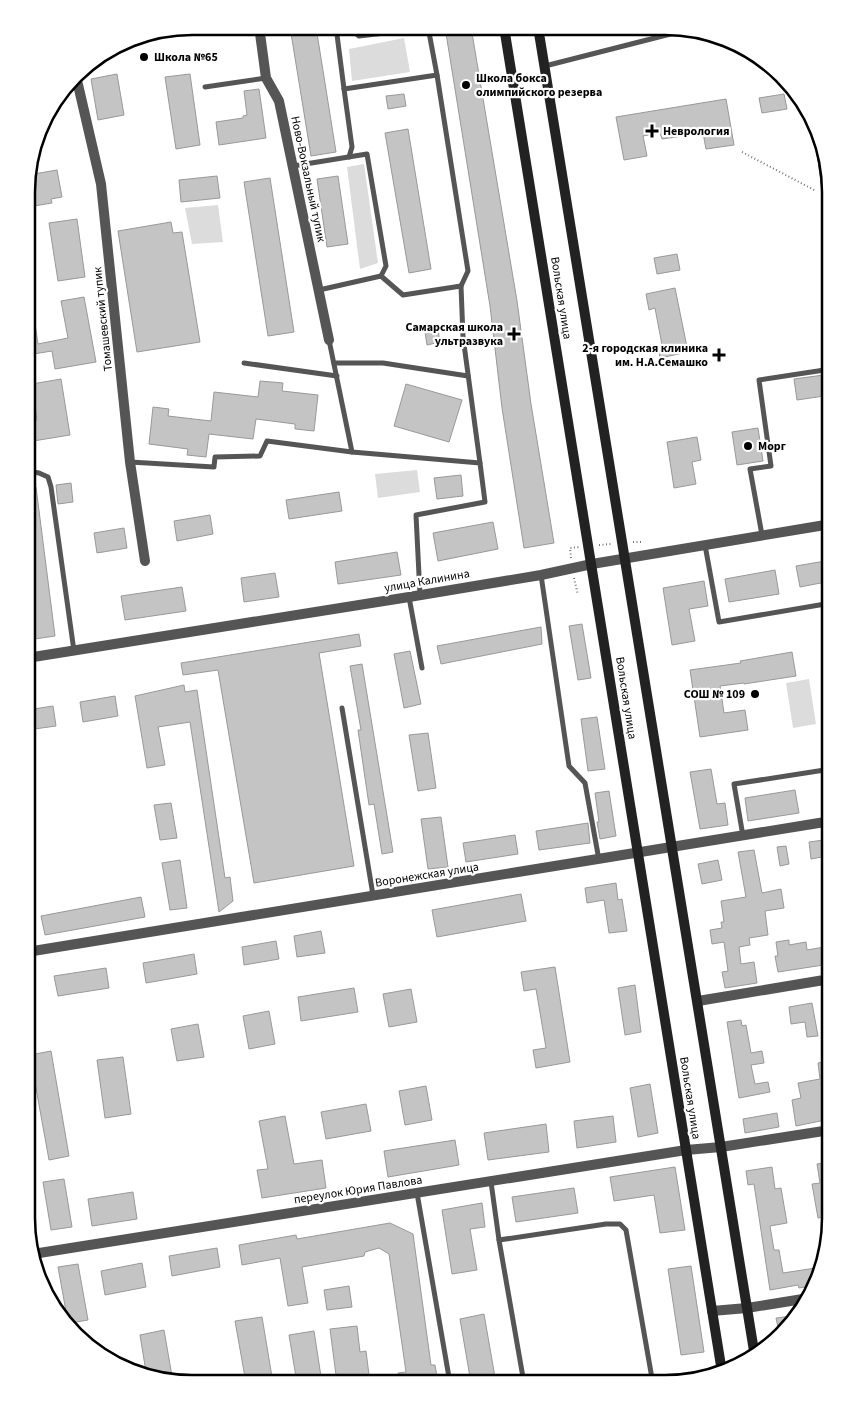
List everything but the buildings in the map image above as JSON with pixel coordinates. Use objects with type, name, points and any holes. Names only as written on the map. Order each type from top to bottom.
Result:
[{"type":"main road","name":"Вольская улица","points":[[505,35],[721,1364]]},
{"type":"main road","name":"Вольская улица","points":[[539,35],[753,1347]]},
{"type":"street","name":"Ново-Вокзальный тупик","points":[[259,35],[266,78],[279,101],[329,340]]},
{"type":"street","name":"Томашевский тупик","points":[[78,85],[100,184],[130,462],[145,561]]},
{"type":"street","name":"улица Калинина","points":[[35,657],[541,575],[592,564],[822,526]]},
{"type":"street","name":"Воронежская улица","points":[[35,951],[638,854],[822,822]]},
{"type":"street","points":[[698,1001],[822,980]]},
{"type":"street","name":"переулок Юрия Павлова","points":[[39,1253],[686,1150],[721,1147],[822,1131]]},
{"type":"street","points":[[712,1311],[747,1308],[798,1300]]},
{"type":"lane","points":[[337,35],[352,148],[349,156]]},
{"type":"lane","points":[[420,595],[416,515],[485,502],[462,337],[461,286],[468,271],[429,35]]},
{"type":"lane","points":[[545,66],[666,35]]},
{"type":"lane","points":[[344,89],[437,75]]},
{"type":"lane","points":[[205,87],[266,78]]},
{"type":"lane","points":[[292,166],[367,154],[386,266],[381,276]]},
{"type":"lane","points":[[381,276],[403,295],[461,286]]},
{"type":"lane","points":[[319,290],[381,276]]},
{"type":"lane","points":[[329,340],[352,452]]},
{"type":"lane","points":[[244,363],[337,376]]},
{"type":"lane","points":[[334,363],[383,363],[468,376]]},
{"type":"lane","points":[[762,536],[750,469],[771,466],[759,380],[822,371]]},
{"type":"lane","points":[[130,462],[214,467],[215,457],[260,456],[267,442],[352,452],[480,463]]},
{"type":"lane","points":[[35,472],[48,477],[51,487],[74,651]]},
{"type":"lane","points":[[706,546],[719,622],[822,605]]},
{"type":"lane","points":[[541,575],[569,766],[585,783],[599,860]]},
{"type":"lane","points":[[409,597],[422,668]]},
{"type":"lane","points":[[342,708],[373,896]]},
{"type":"lane","points":[[743,836],[734,784],[822,770]]},
{"type":"lane","points":[[491,1182],[523,1375]]},
{"type":"lane","points":[[417,1193],[449,1375]]},
{"type":"lane","points":[[499,1240],[606,1224],[620,1224],[626,1230],[651,1375]]},
{"type":"path","points":[[742,152],[822,193]]},
{"type":"shaded area","points":[[404,38],[410,72],[352,81],[349,49]]},
{"type":"shaded area","points":[[364,164],[378,263],[360,269],[347,167]]},
{"type":"shaded area","points":[[218,205],[223,242],[192,244],[185,208]]},
{"type":"shaded area","points":[[417,470],[420,492],[378,498],[375,474]]},
{"type":"shaded area","points":[[809,679],[816,724],[793,728],[786,683]]},
{"type":"place","name":"Школа №65","points":[[144,57]]},
{"type":"place","name":"Школа бокса олимпийского резерва","points":[[466,85]]},
{"type":"place","name":"Неврология","points":[[652,131]]},
{"type":"place","name":"Самарская школа ультразвука","points":[[514,334]]},
{"type":"place","name":"2-я городская клиника им. Н.А.Семашко","points":[[719,355]]},
{"type":"place","name":"Морг","points":[[748,446]]},
{"type":"place","name":"СОШ № 109","points":[[755,694]]}]
